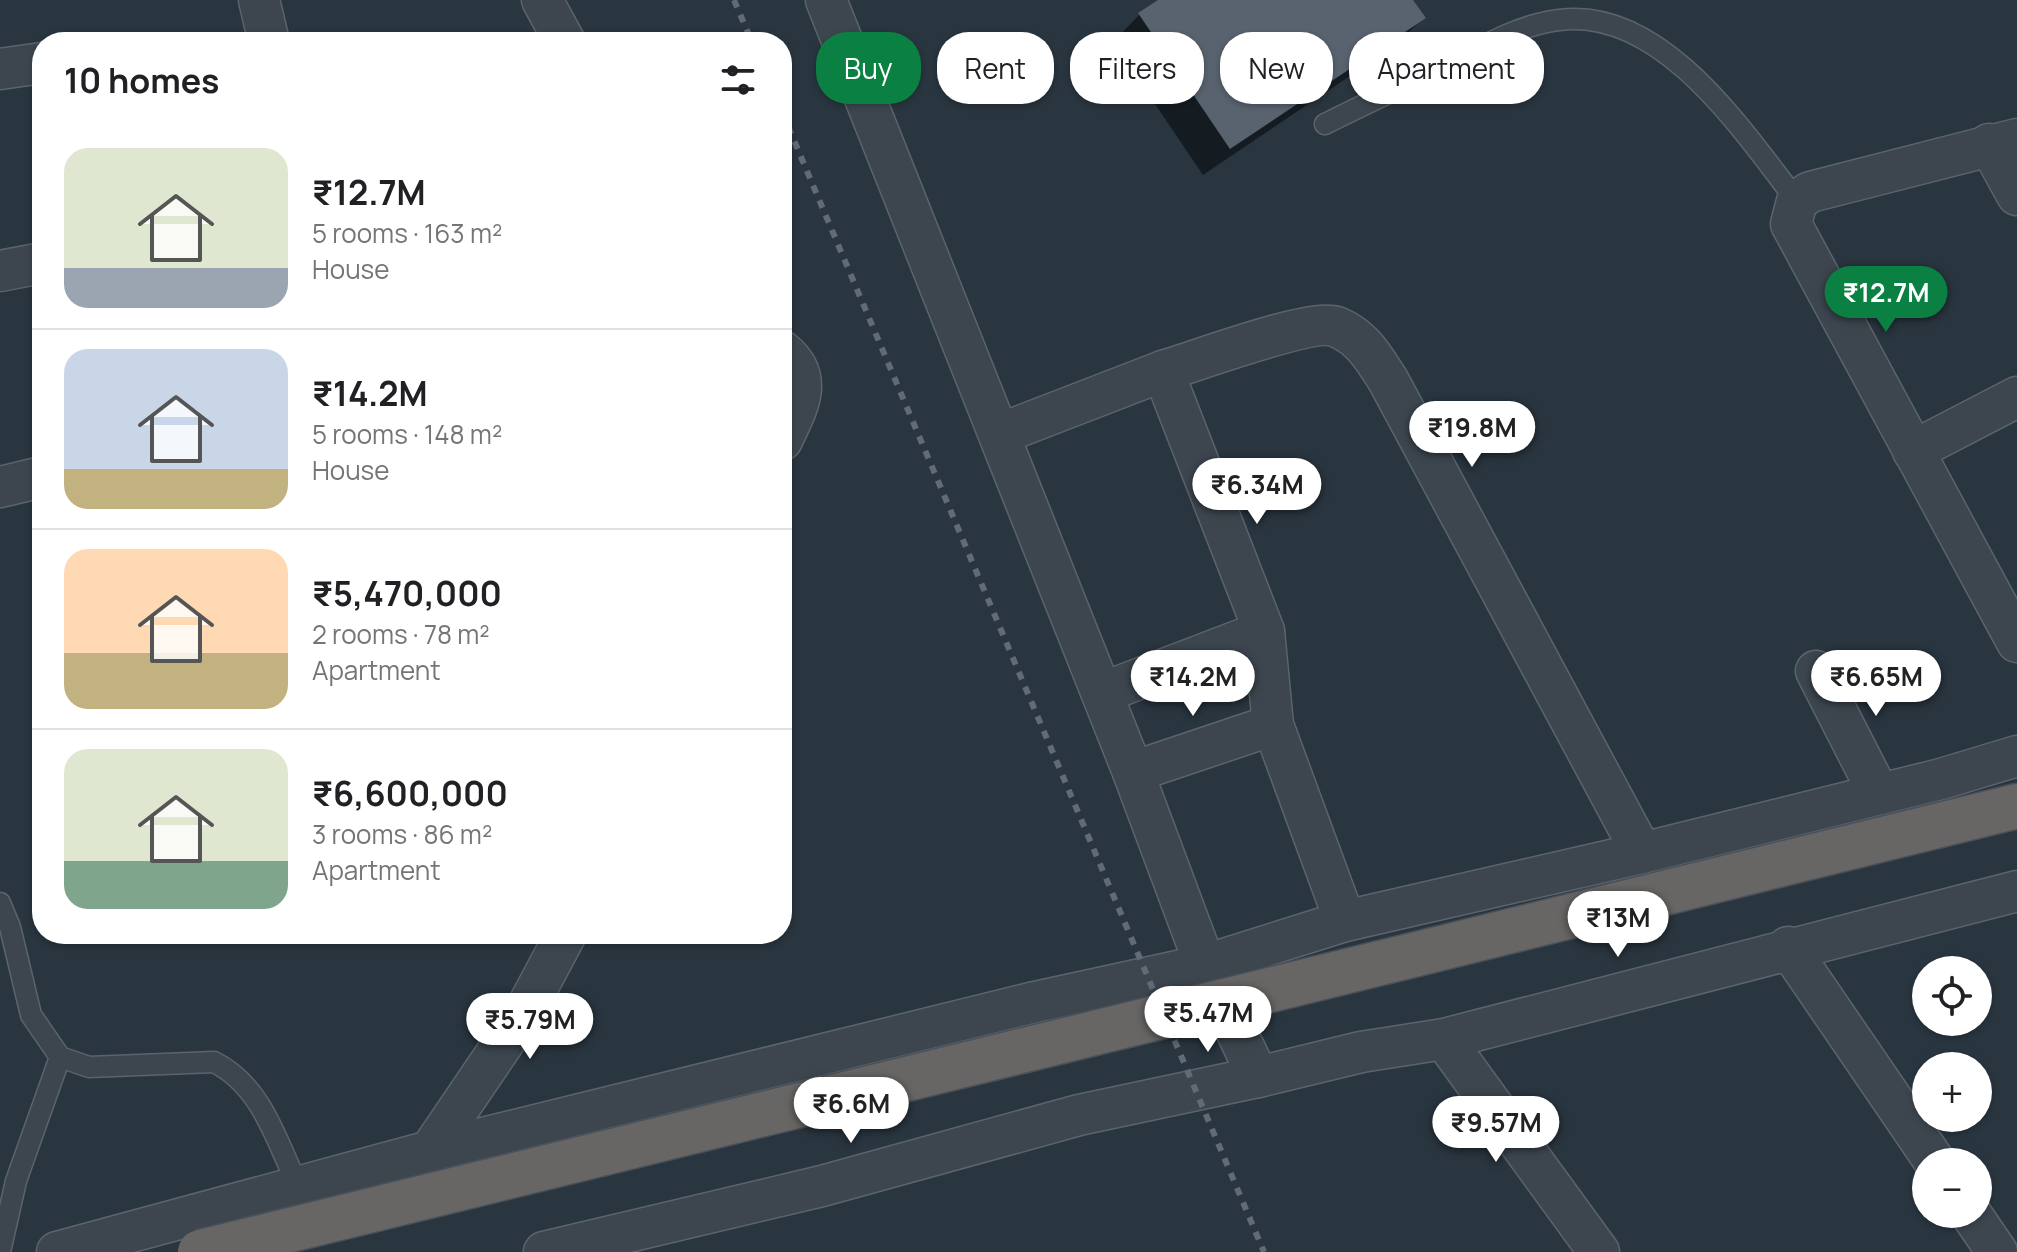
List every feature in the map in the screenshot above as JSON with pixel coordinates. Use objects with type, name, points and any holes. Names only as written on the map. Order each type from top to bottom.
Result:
[{"type":"highway","points":[[200,1252],[2017,806]]},
{"type":"street","points":[[259,0],[267,32]]},
{"type":"street","points":[[542,0],[560,32]]},
{"type":"street","points":[[826,0],[1102,693],[1205,965],[1258,1077]]},
{"type":"street","points":[[0,69],[32,64]]},
{"type":"street","points":[[2017,195],[2003,141],[1810,192],[1797,201],[1791,224],[2017,642]]},
{"type":"street","points":[[0,271],[32,265]]},
{"type":"street","points":[[1000,434],[1163,371],[1298,329],[1333,325],[1362,341],[1388,380],[1642,853]]},
{"type":"street","points":[[792,360],[799,367],[803,393],[792,418]]},
{"type":"street","points":[[1163,371],[1264,631],[1273,725],[1345,921]]},
{"type":"street","points":[[1913,451],[2017,397]]},
{"type":"street","points":[[0,487],[32,479]]},
{"type":"street","points":[[1102,693],[1264,631]]},
{"type":"street","points":[[1816,671],[1879,794]]},
{"type":"street","points":[[1133,772],[1273,725]]},
{"type":"street","points":[[57,1252],[430,1151],[1035,1002],[1205,965],[1345,921],[1642,853],[2017,756]]},
{"type":"street","points":[[544,1252],[822,1186],[1079,1115],[1361,1052],[1444,1039],[1788,947],[2017,891]]},
{"type":"street","points":[[430,1151],[525,1011],[561,944]]},
{"type":"street","points":[[1788,947],[1925,1148]]},
{"type":"street","points":[[1444,1039],[1599,1252]]},
{"type":"street","points":[[1981,1228],[1997,1252]]},
{"type":"lane","points":[[1325,124],[1513,31],[1561,20],[1602,22],[1655,45],[1701,83],[1736,121],[1797,201]]},
{"type":"lane","points":[[0,903],[10,927],[31,1015],[60,1057],[89,1067],[214,1062],[230,1070],[253,1090],[298,1186]]},
{"type":"lane","points":[[0,1252],[16,1181],[60,1057]]},
{"type":"building","points":[[1158,0],[1413,0],[1426,18],[1405,32],[1349,32],[1349,69],[1333,80],[1333,32],[1220,32],[1220,104],[1297,104],[1230,149],[1200,104],[1204,104],[1204,32],[1151,32],[1138,13]]},
{"type":"railway","points":[[734,0],[748,32]]},
{"type":"railway","points":[[792,136],[1264,1252]]}]
